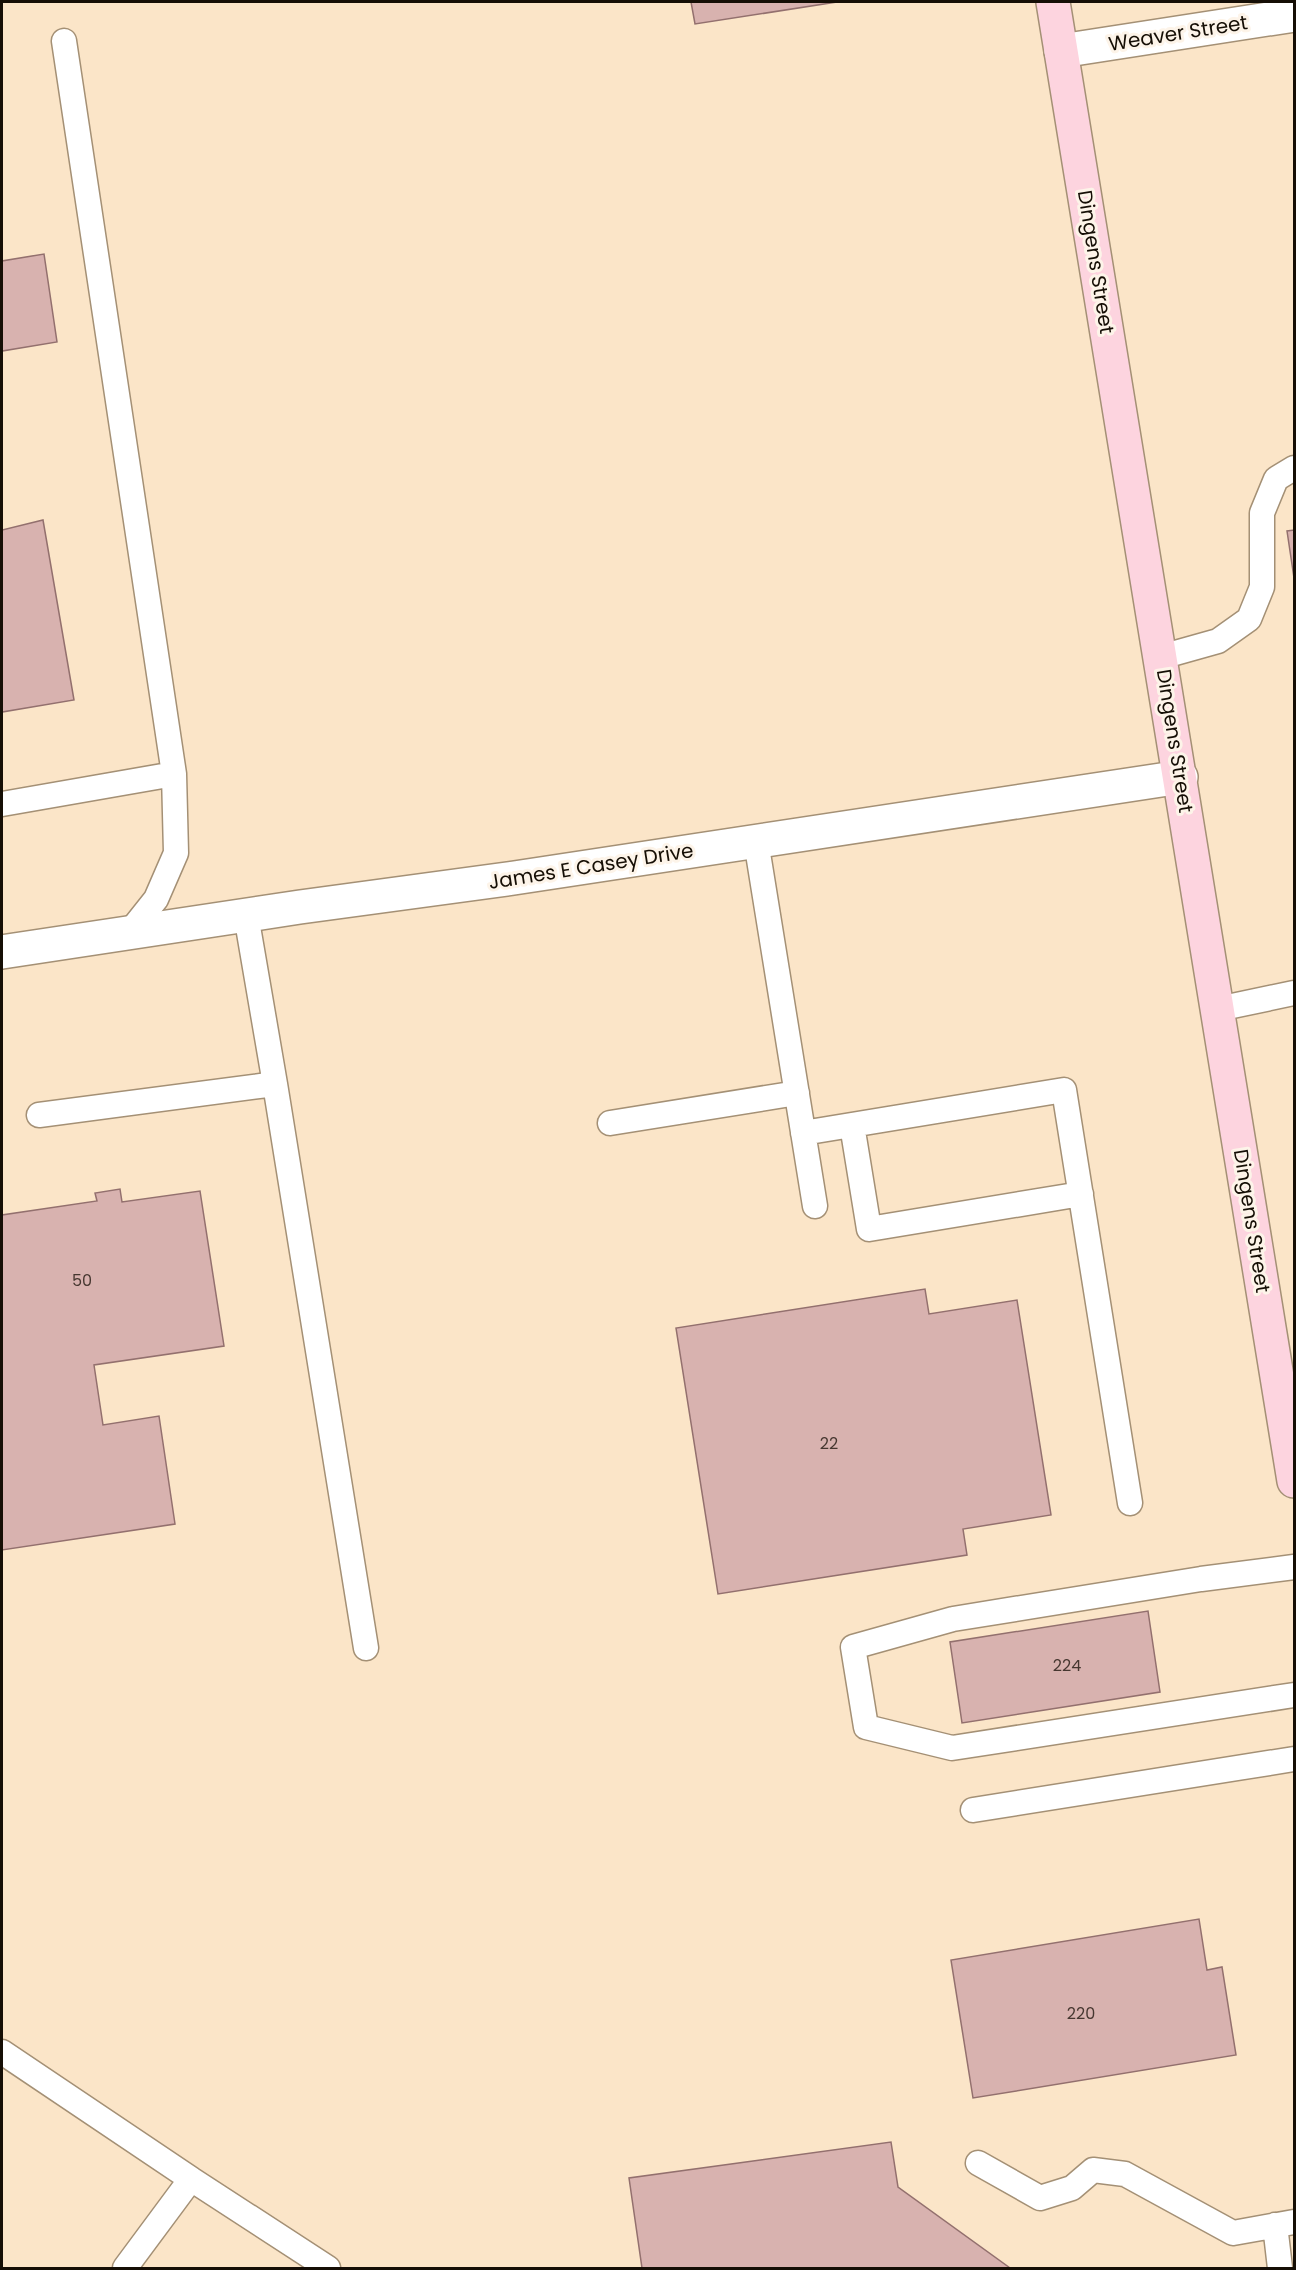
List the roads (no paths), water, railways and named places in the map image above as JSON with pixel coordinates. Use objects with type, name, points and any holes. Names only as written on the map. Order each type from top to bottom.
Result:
[{"type":"street","name":"Dingens Street","points":[[1053,2],[1218,1009],[1291,1434],[1294,1481]]},
{"type":"street","name":"Weaver Street","points":[[1061,51],[1294,15]]},
{"type":"street","name":"James E Casey Drive","points":[[5,949],[129,933],[1181,777]]},
{"type":"lane","points":[[64,41],[174,774],[176,853],[156,899],[129,933]]},
{"type":"lane","points":[[1161,657],[1218,641],[1249,619],[1262,587],[1262,513],[1276,479],[1294,468]]},
{"type":"lane","points":[[2,804],[174,774]]},
{"type":"lane","points":[[756,841],[815,1206]]},
{"type":"lane","points":[[246,915],[366,1648]]},
{"type":"lane","points":[[1218,1009],[1294,993]]},
{"type":"lane","points":[[39,1115],[275,1084]]},
{"type":"lane","points":[[803,1133],[1064,1090],[1130,1503]]},
{"type":"lane","points":[[610,1123],[797,1093]]},
{"type":"lane","points":[[852,1125],[869,1229],[1081,1194]]},
{"type":"lane","points":[[1294,1567],[1201,1579],[953,1619],[853,1647],[866,1727],[952,1748],[1294,1695]]},
{"type":"lane","points":[[972,1810],[1294,1759]]},
{"type":"lane","points":[[2,2052],[328,2268]]},
{"type":"lane","points":[[978,2163],[1040,2198],[1072,2188],[1093,2170],[1125,2174],[1233,2233],[1285,2224],[1280,2268]]},
{"type":"lane","points":[[125,2268],[191,2179]]}]
